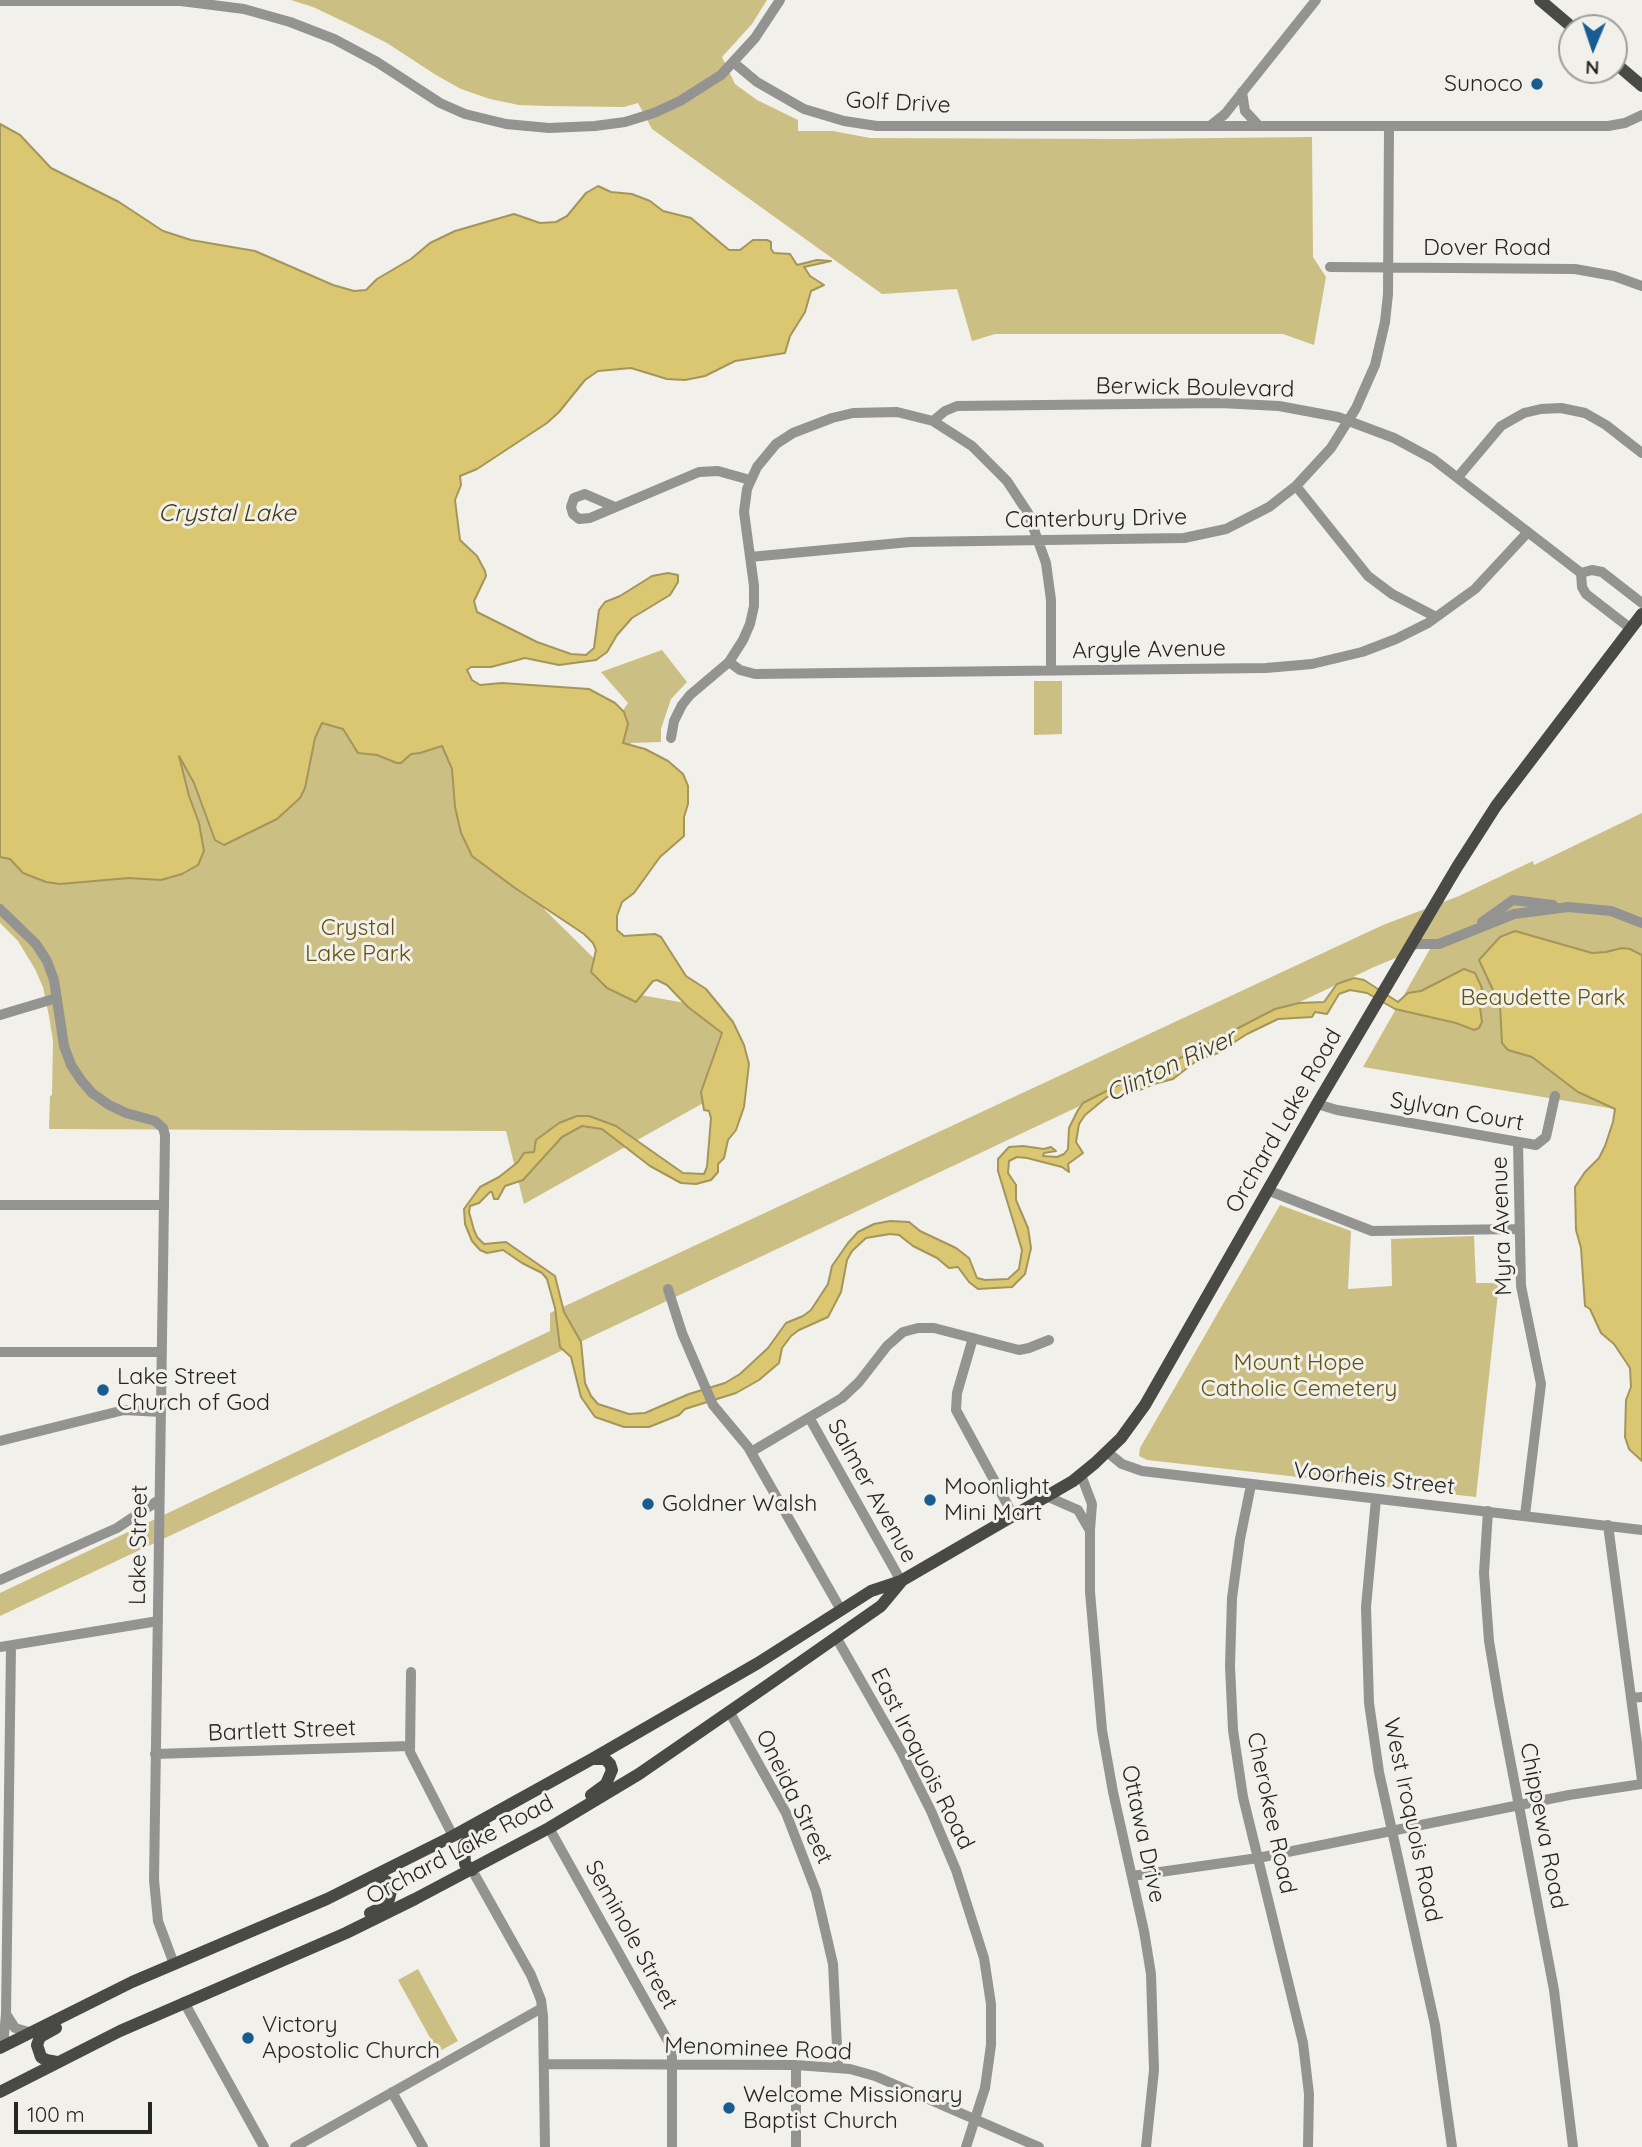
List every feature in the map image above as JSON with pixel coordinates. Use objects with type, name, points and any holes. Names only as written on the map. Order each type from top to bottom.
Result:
[{"type":"main road","points":[[1540,0],[1558,15]]},
{"type":"main road","points":[[1628,74],[1642,86]]},
{"type":"main road","name":"Orchard Lake Road","points":[[1,2047],[132,1982],[377,1875],[453,1836],[566,1774],[758,1662],[871,1591],[901,1581],[1081,1475],[1107,1452],[1134,1422],[1145,1405],[1380,996],[1501,798],[1642,614]]},
{"type":"main road","name":"Orchard Lake Road","points":[[0,2092],[184,2002],[357,1927],[549,1828],[639,1774],[881,1606],[901,1581]]},
{"type":"main road","points":[[758,1662],[768,1685]]},
{"type":"main road","points":[[549,1828],[553,1816],[606,1784],[611,1777],[610,1764],[606,1759],[592,1759]]},
{"type":"main road","points":[[472,1870],[465,1864],[463,1857],[464,1845],[469,1838],[476,1831],[559,1784],[566,1774]]},
{"type":"main road","points":[[276,1964],[286,1951],[382,1907],[389,1899],[390,1884],[377,1875]]},
{"type":"main road","points":[[57,2062],[41,2057],[37,2045],[40,2037],[128,1993],[132,1982]]},
{"type":"street","points":[[0,1],[181,1],[244,9],[290,22],[334,39],[377,62],[429,97],[491,122],[520,126],[595,127],[640,118],[692,94],[721,75],[762,29],[780,0]]},
{"type":"street","points":[[1210,126],[1225,114],[1316,0]]},
{"type":"street","name":"Golf Drive","points":[[733,62],[757,82],[800,107],[828,118],[864,124],[1612,126],[1642,115]]},
{"type":"street","points":[[1242,91],[1245,111],[1259,126]]},
{"type":"street","name":"Canterbury Drive","points":[[750,557],[888,543],[1168,539],[1199,536],[1247,520],[1269,508],[1296,486],[1331,448],[1367,386],[1379,351],[1387,309],[1389,267],[1389,126]]},
{"type":"street","name":"Dover Road","points":[[1330,267],[1575,269],[1614,276],[1642,286]]},
{"type":"street","name":"Berwick Boulevard","points":[[933,421],[945,411],[957,406],[1220,403],[1293,407],[1349,420],[1409,446],[1458,477],[1581,573],[1582,587],[1586,594],[1630,628]]},
{"type":"street","points":[[1458,477],[1501,426],[1524,413],[1541,409],[1567,408],[1592,416],[1642,453]]},
{"type":"street","points":[[671,738],[674,721],[685,701],[729,662],[743,640],[752,615],[754,593],[744,512],[750,480],[766,455],[782,440],[800,429],[853,412],[886,411],[933,421],[972,446],[1001,474],[1021,501],[1039,539],[1046,564],[1050,587],[1051,670]]},
{"type":"street","points":[[615,507],[699,472],[718,471],[750,480]]},
{"type":"street","points":[[1296,486],[1368,576],[1392,594],[1436,617]]},
{"type":"street","name":"Argyle Avenue","points":[[729,662],[740,670],[755,674],[1266,668],[1312,664],[1350,656],[1385,644],[1436,617],[1487,577],[1528,532]]},
{"type":"street","name":"Berwick Boulevard","points":[[1581,573],[1592,570],[1602,572],[1642,603]]},
{"type":"street","points":[[1412,943],[1439,944],[1514,914],[1568,907],[1611,912],[1642,923]]},
{"type":"street","points":[[0,909],[27,934],[44,955],[52,974],[57,998],[0,1015]]},
{"type":"street","name":"Lake Street","points":[[57,998],[66,1053],[84,1085],[109,1105],[159,1124],[165,1135],[154,1900],[158,1921],[174,1964]]},
{"type":"street","name":"Sylvan Court","points":[[1317,1104],[1337,1110],[1536,1145],[1544,1140],[1555,1096]]},
{"type":"street","name":"Myra Avenue","points":[[1518,1142],[1521,1291],[1541,1384],[1525,1515]]},
{"type":"street","points":[[1267,1190],[1372,1231],[1520,1229]]},
{"type":"street","points":[[0,1205],[164,1205]]},
{"type":"street","points":[[668,1289],[682,1333],[713,1405],[751,1452],[841,1610]]},
{"type":"street","points":[[751,1452],[830,1408],[851,1390],[887,1346],[903,1332],[934,1328],[1019,1350],[1049,1340]]},
{"type":"street","points":[[973,1338],[957,1393],[956,1410],[1013,1515]]},
{"type":"street","points":[[0,1352],[162,1352]]},
{"type":"street","points":[[0,1441],[124,1410],[161,1412]]},
{"type":"street","name":"Salmer Avenue","points":[[810,1419],[901,1581]]},
{"type":"street","name":"Voorheis Street","points":[[1107,1452],[1122,1464],[1142,1471],[1642,1530]]},
{"type":"street","name":"Ottawa Drive","points":[[1081,1475],[1091,1501],[1090,1592],[1098,1698],[1113,1792],[1146,1943],[1153,1998],[1154,2070],[1146,2147]]},
{"type":"street","name":"Cherokee Road","points":[[1251,1485],[1233,1583],[1230,1688],[1239,1772],[1303,2043],[1309,2094],[1308,2147]]},
{"type":"street","points":[[1046,1496],[1078,1510],[1090,1530]]},
{"type":"street","name":"West Iroquois Road","points":[[1376,1499],[1366,1590],[1366,1654],[1372,1730],[1435,2025],[1452,2147]]},
{"type":"street","points":[[0,1580],[117,1528],[159,1500]]},
{"type":"street","name":"Chippewa Road","points":[[1488,1511],[1484,1573],[1486,1612],[1496,1685],[1554,1990],[1573,2147]]},
{"type":"street","points":[[1132,1876],[1258,1858],[1642,1782],[1637,1698],[1608,1525]]},
{"type":"street","points":[[1,2047],[6,2014],[6,1646],[158,1621]]},
{"type":"street","name":"East Iroquois Road","points":[[836,1637],[922,1791],[952,1860],[977,1934],[989,1985],[992,2032],[988,2074],[966,2147]]},
{"type":"street","points":[[411,1672],[409,1746],[413,1761],[453,1836]]},
{"type":"street","name":"Oneida Street","points":[[729,1712],[786,1813],[816,1891],[833,1964],[838,2067]]},
{"type":"street","name":"Bartlett Street","points":[[155,1754],[409,1746]]},
{"type":"street","name":"Seminole Street","points":[[549,1828],[669,2043],[672,2065],[672,2147]]},
{"type":"street","points":[[472,1870],[531,1975],[542,2008],[545,2147]]},
{"type":"street","points":[[184,2002],[264,2147]]},
{"type":"street","points":[[295,2147],[542,2008]]},
{"type":"street","points":[[6,2014],[15,2028],[29,2032]]},
{"type":"street","name":"Menominee Road","points":[[544,2064],[838,2067],[875,2076],[1039,2147]]},
{"type":"street","points":[[796,2065],[796,2147]]},
{"type":"street","points":[[392,2092],[423,2147]]},
{"type":"green space","points":[[291,0],[767,0],[752,24],[722,57],[735,84],[757,100],[798,120],[798,131],[833,131],[870,138],[1312,137],[1313,257],[1326,277],[1314,345],[1283,334],[995,334],[972,341],[957,289],[882,294],[652,129],[638,103],[624,107],[547,106],[519,105],[490,99],[461,89],[387,43],[349,24]]},
{"type":"green space","name":"Crystal Lake Park","points":[[662,650],[687,682],[671,699],[661,729],[661,742],[631,743],[628,823],[545,824],[544,909],[629,993],[714,1008],[744,1080],[524,1204],[506,1131],[49,1129],[53,1041],[49,1016],[43,987],[35,969],[18,941],[0,923],[0,844],[169,745],[309,704],[600,743],[628,703],[601,672]]},
{"type":"green space","points":[[1034,681],[1062,681],[1062,734],[1034,735]]},
{"type":"green space","name":"Beaudette Park","points":[[1642,813],[1642,1129],[1615,1109],[1363,1067],[1434,942],[1374,967],[0,1616],[0,1593],[550,1331],[550,1313],[1383,925],[1459,896],[1533,861],[1534,865]]},
{"type":"green space","name":"Mount Hope Catholic Cemetery","points":[[1280,1205],[1351,1231],[1348,1289],[1392,1286],[1391,1239],[1474,1236],[1476,1283],[1499,1283],[1476,1497],[1147,1460],[1139,1456],[1140,1448]]},
{"type":"green space","points":[[418,1969],[458,2041],[438,2052],[398,1980]]},
{"type":"water","name":"Crystal Lake","points":[[0,124],[20,135],[51,168],[119,202],[163,231],[191,240],[255,251],[333,285],[354,291],[366,290],[377,279],[411,259],[430,243],[455,231],[514,214],[540,223],[556,222],[567,216],[586,193],[598,186],[611,192],[632,194],[650,201],[663,211],[691,218],[729,250],[740,250],[753,240],[767,240],[771,242],[774,253],[790,254],[797,265],[817,260],[831,261],[804,267],[810,276],[824,285],[811,291],[805,312],[790,336],[785,353],[735,361],[705,376],[685,380],[667,379],[631,368],[598,371],[585,380],[547,423],[477,469],[460,476],[461,485],[455,500],[460,540],[477,556],[486,576],[474,601],[477,612],[537,642],[571,654],[586,655],[594,648],[599,610],[605,602],[652,576],[668,573],[678,575],[678,582],[670,595],[632,618],[607,652],[596,660],[559,665],[525,658],[491,667],[471,667],[467,670],[472,680],[480,685],[502,683],[589,689],[615,703],[624,712],[628,724],[623,743],[645,749],[668,761],[683,774],[688,786],[684,836],[660,857],[634,893],[622,902],[617,916],[617,930],[624,936],[655,934],[661,937],[686,976],[706,989],[733,1022],[749,1064],[744,1107],[736,1130],[728,1140],[724,1158],[718,1164],[718,1172],[711,1180],[696,1184],[681,1183],[650,1166],[602,1129],[582,1126],[562,1137],[523,1180],[505,1186],[498,1199],[494,1199],[490,1192],[479,1203],[470,1206],[474,1230],[484,1244],[506,1242],[555,1276],[564,1312],[581,1342],[585,1383],[598,1404],[629,1414],[645,1413],[689,1394],[725,1383],[740,1374],[768,1348],[786,1323],[811,1310],[828,1284],[832,1266],[848,1243],[858,1232],[874,1224],[909,1222],[969,1258],[977,1278],[1008,1279],[1019,1269],[1022,1250],[998,1171],[998,1159],[1009,1147],[1051,1147],[1056,1151],[1044,1153],[1043,1156],[1057,1157],[1064,1154],[1068,1149],[1069,1128],[1083,1103],[1134,1077],[1165,1066],[1275,1009],[1299,1003],[1324,1002],[1337,984],[1354,978],[1364,980],[1398,1002],[1408,993],[1421,991],[1464,969],[1475,973],[1482,988],[1479,1000],[1482,1022],[1479,1028],[1474,1030],[1456,1023],[1395,1009],[1367,993],[1350,990],[1339,994],[1327,1014],[1315,1012],[1312,1017],[1278,1019],[1247,1034],[1216,1054],[1199,1059],[1173,1079],[1130,1094],[1107,1097],[1085,1115],[1079,1124],[1076,1142],[1083,1153],[1068,1164],[1069,1172],[1062,1167],[1027,1158],[1017,1157],[1009,1161],[1008,1173],[1016,1185],[1016,1200],[1028,1228],[1031,1248],[1025,1274],[1012,1287],[978,1289],[958,1267],[949,1268],[899,1235],[866,1238],[847,1260],[841,1292],[828,1317],[791,1336],[782,1348],[779,1363],[759,1380],[736,1393],[685,1409],[679,1415],[649,1427],[624,1427],[595,1417],[581,1397],[571,1357],[560,1347],[555,1308],[547,1279],[542,1273],[503,1250],[487,1253],[480,1250],[472,1241],[465,1224],[464,1209],[480,1187],[499,1177],[518,1162],[524,1153],[534,1152],[536,1140],[559,1123],[577,1116],[589,1116],[616,1126],[683,1173],[704,1174],[707,1167],[711,1118],[709,1111],[704,1110],[701,1092],[722,1033],[688,1007],[667,985],[657,980],[653,981],[636,1002],[607,988],[591,972],[596,950],[584,934],[472,856],[461,833],[455,807],[452,769],[442,746],[411,754],[401,763],[397,763],[377,755],[358,753],[343,729],[322,723],[315,738],[305,788],[300,798],[277,819],[224,845],[215,840],[194,783],[179,756],[199,823],[204,851],[198,865],[182,874],[161,880],[129,878],[60,884],[46,882],[23,873],[10,859],[0,857]]},
{"type":"water","points":[[1515,931],[1592,953],[1622,948],[1642,955],[1642,1461],[1629,1449],[1625,1437],[1626,1400],[1631,1387],[1630,1368],[1614,1344],[1601,1333],[1590,1309],[1585,1306],[1581,1248],[1576,1230],[1575,1187],[1599,1158],[1613,1122],[1615,1109],[1578,1092],[1532,1057],[1508,1050],[1502,1043],[1500,1005],[1479,960],[1500,937]]},
{"type":"place","name":"Sunoco","points":[[1537,84]]},
{"type":"place","name":"Lake Street Church of God","points":[[103,1390]]},
{"type":"place","name":"Moonlight Mini Mart","points":[[930,1500]]},
{"type":"place","name":"Goldner Walsh","points":[[648,1504]]},
{"type":"place","name":"Victory Apostolic Church","points":[[248,2038]]},
{"type":"place","name":"Welcome Missionary Baptist Church","points":[[729,2108]]},
{"type":"water label","name":"Clinton River","points":[[1171,1066]]}]
